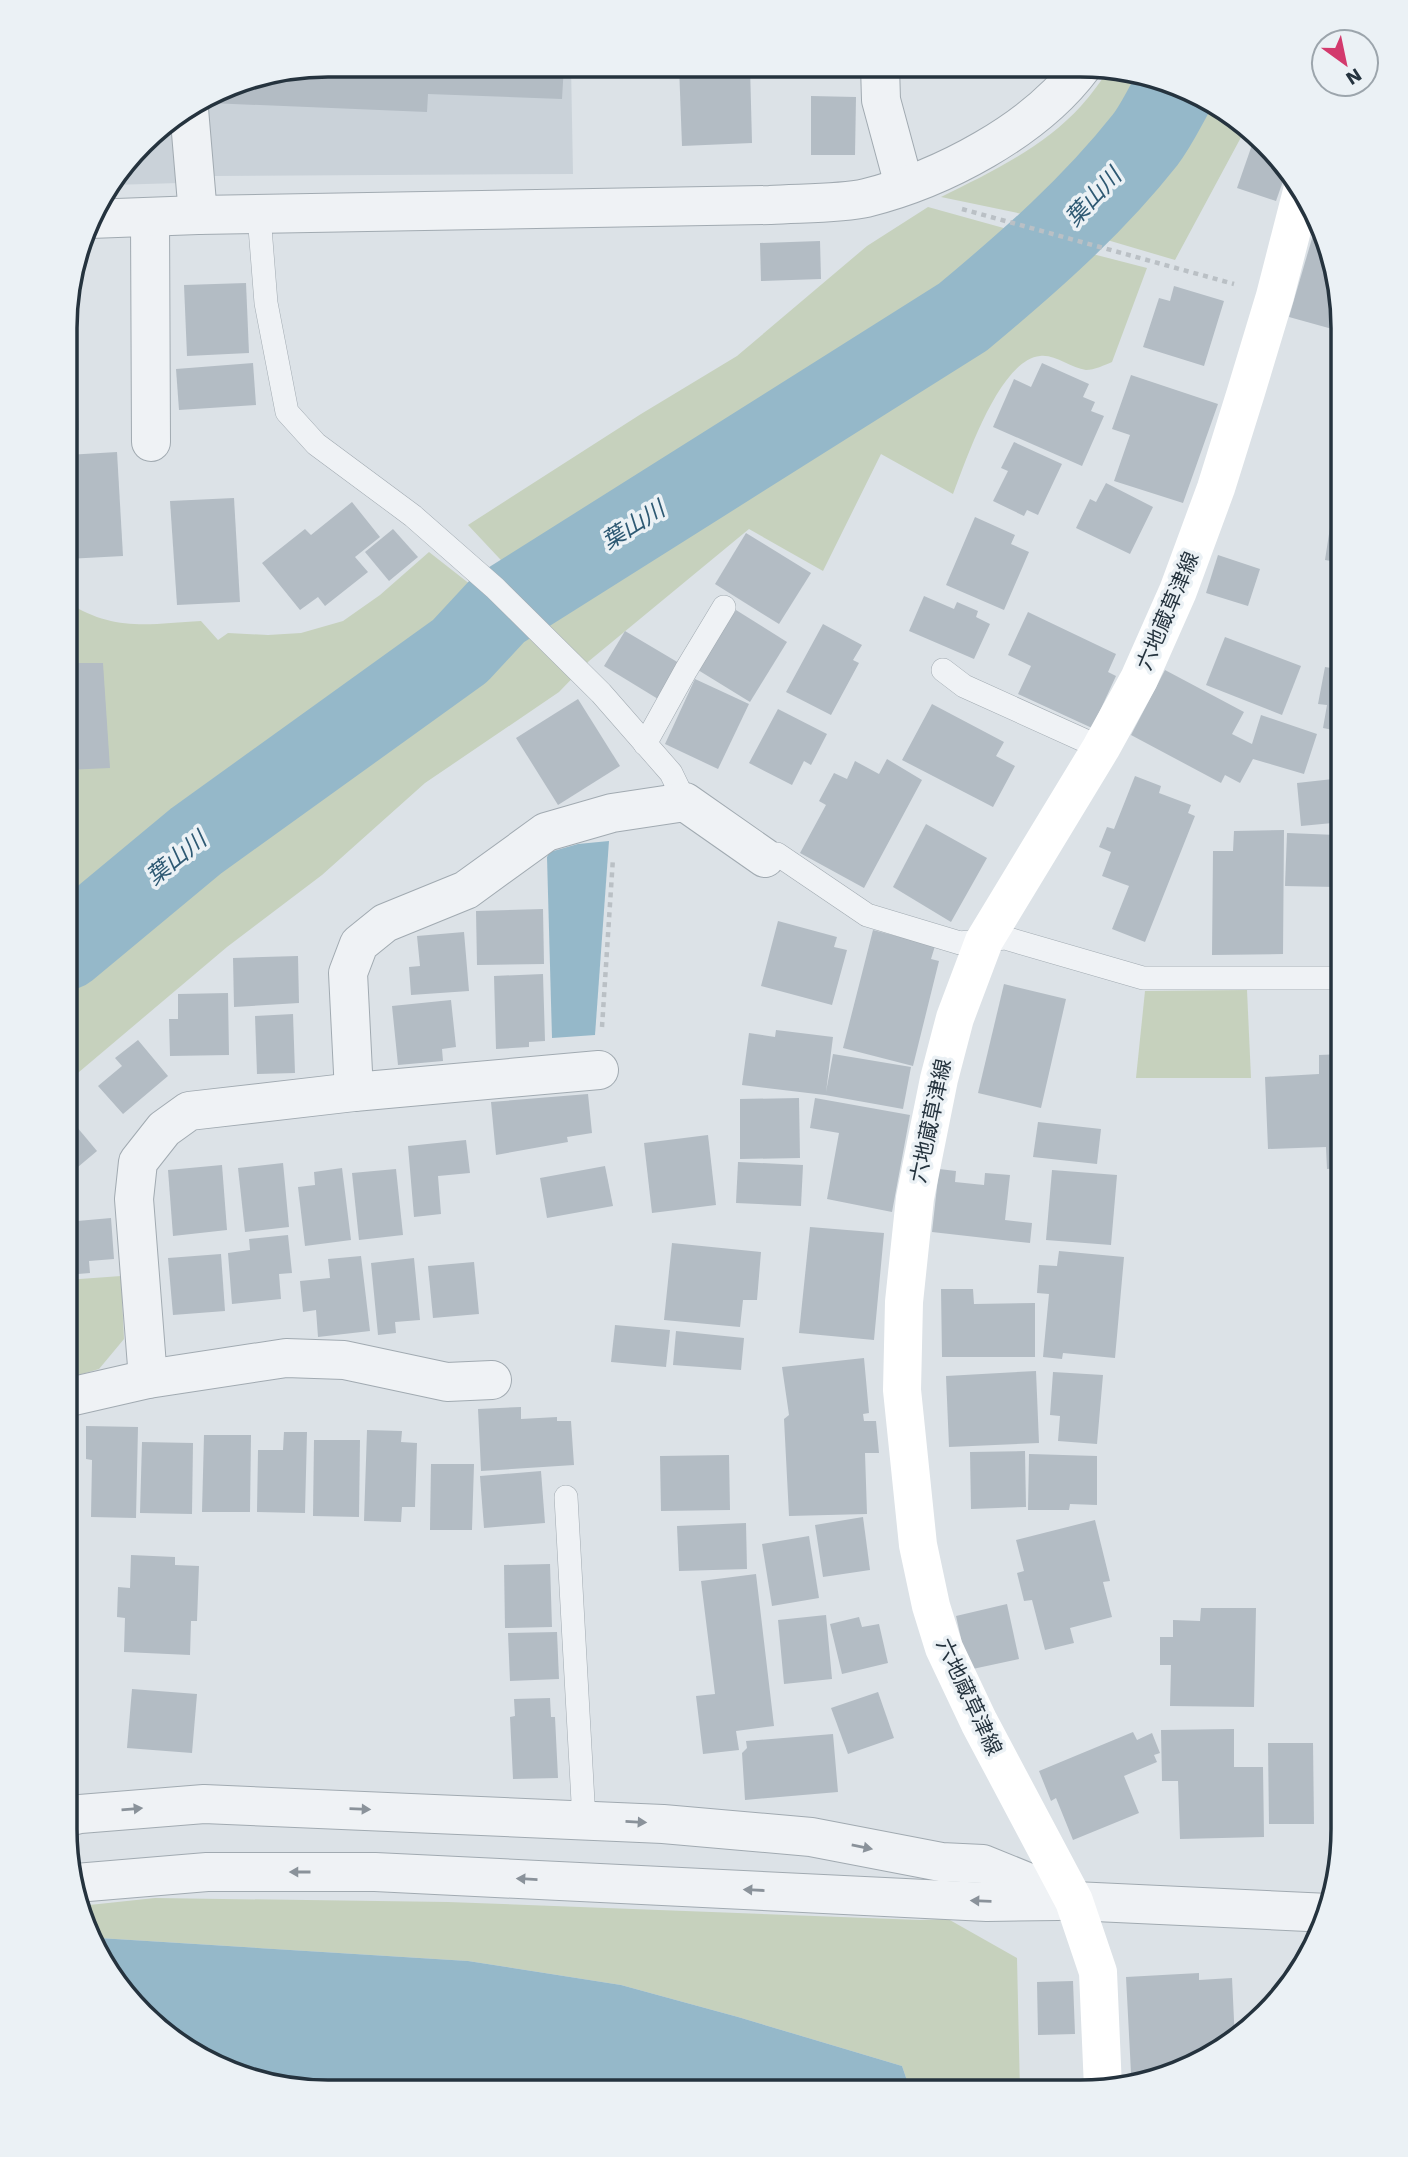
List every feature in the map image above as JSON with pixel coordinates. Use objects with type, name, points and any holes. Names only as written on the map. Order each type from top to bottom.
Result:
[{"type":"main road","name":"六地蔵草津線","points":[[1103,2079],[1098,1972],[1074,1901],[979,1722],[944,1648],[931,1606],[918,1545],[902,1390],[904,1302],[915,1198],[951,1030],[984,941],[1101,748],[1139,679],[1178,591],[1216,488],[1275,296],[1298,205]]},
{"type":"street","points":[[880,77],[881,100],[904,185]]},
{"type":"street","points":[[102,219],[769,205],[864,199],[963,163],[1034,116],[1072,77]]},
{"type":"street","points":[[189,118],[198,215]]},
{"type":"street","points":[[150,218],[151,442]]},
{"type":"street","points":[[354,1093],[348,973],[359,944],[385,923],[466,890],[546,832],[616,813],[685,802],[765,858]]},
{"type":"street","points":[[148,1379],[134,1199],[138,1162],[164,1129],[188,1111],[599,1070]]},
{"type":"street","points":[[77,1395],[148,1379],[286,1358],[344,1360],[447,1382],[492,1380]]},
{"type":"street","points":[[77,1808],[204,1804],[663,1824],[811,1837],[941,1862],[983,1864],[1074,1901]]},
{"type":"street","points":[[83,1882],[207,1872],[375,1872],[987,1902],[1074,1901],[1317,1912]]},
{"type":"lane","points":[[259,215],[266,303],[287,412],[316,444],[413,516],[495,589],[601,693],[671,773],[685,802]]},
{"type":"lane","points":[[645,744],[724,607]]},
{"type":"lane","points":[[943,670],[964,686],[1101,748]]},
{"type":"lane","points":[[765,858],[777,854],[867,915],[960,943],[1005,937],[1143,978],[1331,978]]},
{"type":"lane","points":[[566,1497],[584,1820]]},
{"type":"path","points":[[904,185],[928,200],[1275,296]]},
{"type":"path","points":[[599,1070],[616,813]]},
{"type":"shaded area","points":[[328,77],[571,77],[573,174],[213,176],[208,108],[247,90],[295,79]]},
{"type":"shaded area","points":[[176,128],[179,183],[122,185],[150,150]]},
{"type":"green space","points":[[1103,78],[1159,90],[1129,137],[1056,221],[941,197],[1033,146],[1066,121]]},
{"type":"green space","points":[[1196,105],[1242,136],[1175,260],[1097,237]]},
{"type":"green space","points":[[928,207],[1036,237],[967,291],[895,341],[751,421],[537,563],[526,563],[512,572],[468,525],[737,356],[867,246]]},
{"type":"green space","points":[[1081,251],[1147,268],[1112,362],[1086,370],[1046,356],[1025,362],[1011,375],[986,414],[953,494],[881,454],[823,571],[749,529],[589,661],[559,692],[425,783],[322,875],[227,947],[77,1074],[77,984],[306,803],[360,752],[520,630],[558,613],[580,586],[778,457],[923,375],[1018,310]]},
{"type":"green space","points":[[429,552],[480,592],[463,621],[350,705],[269,754],[77,907],[77,608],[100,618],[132,624],[201,621],[218,640],[228,633],[301,633],[343,621],[380,595]]},
{"type":"green space","points":[[1247,990],[1251,1078],[1136,1078],[1145,991]]},
{"type":"green space","points":[[121,1276],[124,1339],[99,1369],[77,1375],[77,1279]]},
{"type":"green space","points":[[155,1898],[448,1902],[948,1919],[1017,1958],[1020,2080],[907,2080],[902,2066],[621,1985],[468,1961],[102,1938],[89,1905]]},
{"type":"water","points":[[609,841],[595,1035],[552,1038],[547,857],[550,852],[578,844]]},
{"type":"water","points":[[102,1938],[468,1961],[621,1985],[902,2066],[907,2080],[295,2078],[247,2067],[188,2038],[162,2018],[139,1995],[119,1969]]},
{"type":"building","points":[[563,77],[562,99],[428,94],[427,112],[216,103],[247,90],[295,79]]},
{"type":"building","points":[[679,77],[750,77],[752,143],[682,146]]},
{"type":"building","points":[[811,96],[856,97],[855,155],[811,155]]},
{"type":"building","points":[[1252,145],[1283,181],[1276,201],[1237,188]]},
{"type":"building","points":[[1313,235],[1326,279],[1331,329],[1289,317]]},
{"type":"building","points":[[820,241],[821,279],[761,281],[760,243]]},
{"type":"building","points":[[246,283],[249,353],[187,356],[184,285]]},
{"type":"building","points":[[1174,286],[1224,301],[1204,366],[1143,347],[1159,298],[1170,301]]},
{"type":"building","points":[[253,363],[256,405],[179,410],[176,369]]},
{"type":"building","points":[[1042,363],[1089,384],[1083,397],[1095,402],[1091,411],[1104,416],[1082,466],[993,427],[1014,379],[1031,387]]},
{"type":"building","points":[[77,374],[79,430],[77,430]]},
{"type":"building","points":[[1131,375],[1218,404],[1183,503],[1114,481],[1130,435],[1112,429]]},
{"type":"building","points":[[1014,442],[1062,464],[1038,515],[1027,510],[1024,516],[993,501],[1008,471],[1001,468]]},
{"type":"building","points":[[117,452],[123,556],[77,558],[77,454]]},
{"type":"building","points":[[1106,483],[1153,507],[1130,554],[1076,528],[1090,499],[1096,502]]},
{"type":"building","points":[[234,498],[240,602],[177,605],[170,501]]},
{"type":"building","points":[[352,502],[380,537],[355,557],[368,572],[325,606],[318,597],[300,610],[262,563],[305,529],[311,535]]},
{"type":"building","points":[[975,517],[1015,535],[1011,544],[1029,552],[1004,610],[946,585]]},
{"type":"building","points":[[1331,521],[1331,561],[1325,560]]},
{"type":"building","points":[[393,529],[418,557],[389,581],[365,552]]},
{"type":"building","points":[[746,533],[811,573],[779,624],[715,584]]},
{"type":"building","points":[[1218,555],[1260,569],[1248,606],[1206,593]]},
{"type":"building","points":[[924,596],[954,609],[957,602],[978,611],[976,617],[990,624],[974,659],[909,631]]},
{"type":"building","points":[[736,610],[787,642],[750,702],[698,670]]},
{"type":"building","points":[[1028,612],[1116,654],[1108,672],[1116,676],[1092,728],[1018,694],[1031,666],[1008,655]]},
{"type":"building","points":[[823,624],[862,645],[853,660],[859,663],[831,715],[786,692]]},
{"type":"building","points":[[625,631],[679,663],[658,699],[604,666]]},
{"type":"building","points":[[1225,637],[1301,666],[1282,715],[1206,685]]},
{"type":"building","points":[[77,663],[103,663],[110,768],[77,770]]},
{"type":"building","points":[[1325,667],[1331,668],[1331,730],[1323,728],[1327,705],[1318,704]]},
{"type":"building","points":[[1165,670],[1244,712],[1232,734],[1252,744],[1261,715],[1317,734],[1304,774],[1253,759],[1240,783],[1225,775],[1221,783],[1131,735]]},
{"type":"building","points":[[695,679],[749,704],[718,769],[665,744]]},
{"type":"building","points":[[578,699],[620,766],[558,805],[516,738]]},
{"type":"building","points":[[932,704],[1004,742],[996,756],[1015,766],[993,807],[902,760]]},
{"type":"building","points":[[778,709],[827,734],[811,765],[804,761],[792,785],[749,763]]},
{"type":"building","points":[[887,759],[922,780],[864,888],[800,853],[826,805],[819,801],[834,773],[847,779],[855,761],[879,774]]},
{"type":"building","points":[[1135,776],[1161,786],[1159,793],[1191,805],[1188,813],[1195,816],[1145,942],[1112,929],[1129,886],[1102,876],[1111,852],[1099,847],[1107,827],[1114,829]]},
{"type":"building","points":[[1331,779],[1331,823],[1301,826],[1297,783]]},
{"type":"building","points":[[926,824],[987,858],[951,922],[893,887]]},
{"type":"building","points":[[1284,830],[1283,954],[1212,955],[1213,851],[1233,851],[1234,831]]},
{"type":"building","points":[[1287,833],[1331,835],[1331,887],[1285,886]]},
{"type":"building","points":[[543,909],[544,964],[477,965],[476,911]]},
{"type":"building","points":[[778,921],[837,937],[834,947],[847,950],[832,1005],[761,986]]},
{"type":"building","points":[[873,930],[935,946],[931,959],[939,961],[913,1066],[843,1048]]},
{"type":"building","points":[[464,932],[469,991],[411,995],[409,967],[420,966],[417,936]]},
{"type":"building","points":[[298,956],[299,1003],[234,1007],[233,958]]},
{"type":"building","points":[[543,974],[545,1041],[529,1042],[529,1047],[496,1049],[494,976]]},
{"type":"building","points":[[1004,984],[1066,999],[1041,1108],[978,1093]]},
{"type":"building","points":[[228,993],[229,1055],[170,1056],[169,1019],[178,1019],[178,994]]},
{"type":"building","points":[[451,1000],[456,1047],[442,1049],[443,1061],[398,1065],[392,1006]]},
{"type":"building","points":[[293,1014],[295,1073],[257,1074],[255,1016]]},
{"type":"building","points":[[776,1030],[833,1037],[826,1092],[833,1054],[911,1067],[903,1109],[825,1095],[742,1085],[749,1033],[775,1037]]},
{"type":"building","points":[[138,1040],[168,1076],[123,1114],[98,1086],[122,1066],[115,1058]]},
{"type":"building","points":[[1331,1054],[1331,1169],[1327,1169],[1326,1147],[1268,1149],[1265,1077],[1319,1074],[1319,1055]]},
{"type":"building","points":[[588,1094],[592,1133],[567,1137],[568,1142],[496,1155],[491,1102]]},
{"type":"building","points":[[799,1098],[800,1158],[740,1159],[740,1099]]},
{"type":"building","points":[[815,1098],[910,1115],[892,1212],[827,1199],[839,1133],[810,1128]]},
{"type":"building","points":[[1038,1122],[1101,1129],[1097,1164],[1033,1157]]},
{"type":"building","points":[[77,1127],[97,1151],[77,1168]]},
{"type":"building","points":[[708,1135],[716,1205],[652,1213],[644,1143]]},
{"type":"building","points":[[466,1140],[470,1173],[438,1176],[441,1214],[414,1217],[408,1146]]},
{"type":"building","points":[[738,1162],[803,1165],[801,1206],[736,1203]]},
{"type":"building","points":[[283,1163],[289,1227],[245,1232],[238,1168]]},
{"type":"building","points":[[222,1165],[227,1230],[173,1236],[168,1170]]},
{"type":"building","points":[[605,1166],[613,1206],[547,1218],[540,1178]]},
{"type":"building","points":[[342,1168],[351,1240],[305,1246],[298,1187],[315,1185],[314,1172]]},
{"type":"building","points":[[396,1169],[403,1235],[359,1240],[352,1173]]},
{"type":"building","points":[[939,1169],[956,1171],[955,1182],[984,1185],[985,1173],[1010,1175],[1005,1220],[1032,1223],[1030,1243],[932,1232]]},
{"type":"building","points":[[1052,1170],[1117,1175],[1111,1245],[1046,1240]]},
{"type":"building","points":[[111,1218],[114,1259],[89,1261],[90,1273],[77,1274],[77,1221]]},
{"type":"building","points":[[810,1227],[884,1233],[874,1340],[799,1333]]},
{"type":"building","points":[[288,1235],[292,1273],[279,1274],[281,1299],[232,1304],[228,1253],[250,1250],[249,1239]]},
{"type":"building","points":[[672,1243],[761,1252],[757,1300],[743,1300],[740,1327],[664,1320]]},
{"type":"building","points":[[1059,1251],[1124,1257],[1115,1358],[1063,1353],[1062,1359],[1043,1357],[1049,1294],[1037,1293],[1039,1265],[1057,1266]]},
{"type":"building","points":[[221,1254],[225,1311],[173,1315],[168,1258]]},
{"type":"building","points":[[361,1256],[370,1331],[318,1337],[316,1310],[303,1312],[300,1281],[330,1278],[328,1259]]},
{"type":"building","points":[[414,1258],[420,1320],[395,1322],[396,1333],[378,1335],[371,1263]]},
{"type":"building","points":[[474,1262],[479,1314],[433,1318],[428,1266]]},
{"type":"building","points":[[941,1289],[973,1289],[974,1304],[1035,1303],[1035,1357],[942,1357]]},
{"type":"building","points":[[615,1325],[670,1330],[666,1367],[611,1362]]},
{"type":"building","points":[[676,1331],[744,1338],[741,1370],[673,1365]]},
{"type":"building","points":[[864,1358],[869,1413],[863,1414],[864,1421],[876,1421],[879,1453],[865,1453],[867,1514],[789,1516],[784,1419],[789,1415],[782,1367]]},
{"type":"building","points":[[1036,1371],[1039,1443],[949,1447],[946,1376]]},
{"type":"building","points":[[1053,1372],[1103,1375],[1097,1444],[1058,1441],[1060,1416],[1050,1415]]},
{"type":"building","points":[[521,1407],[521,1419],[557,1417],[557,1421],[571,1421],[574,1465],[481,1471],[478,1409]]},
{"type":"building","points":[[86,1426],[138,1427],[136,1518],[91,1517],[92,1460],[86,1459]]},
{"type":"building","points":[[367,1430],[402,1431],[401,1442],[417,1443],[415,1507],[402,1507],[401,1522],[364,1521]]},
{"type":"building","points":[[284,1432],[307,1432],[305,1513],[257,1512],[258,1450],[283,1450]]},
{"type":"building","points":[[204,1435],[251,1435],[250,1512],[202,1512]]},
{"type":"building","points":[[314,1440],[360,1440],[359,1517],[313,1516]]},
{"type":"building","points":[[142,1442],[193,1443],[192,1514],[140,1513]]},
{"type":"building","points":[[1025,1451],[1026,1507],[971,1509],[970,1452]]},
{"type":"building","points":[[1029,1454],[1097,1456],[1097,1505],[1070,1504],[1069,1510],[1028,1510]]},
{"type":"building","points":[[729,1455],[730,1510],[661,1511],[660,1456]]},
{"type":"building","points":[[431,1464],[474,1464],[472,1530],[430,1530]]},
{"type":"building","points":[[541,1471],[545,1523],[484,1528],[480,1476]]},
{"type":"building","points":[[863,1517],[870,1570],[823,1577],[815,1525]]},
{"type":"building","points":[[1095,1520],[1110,1581],[1103,1582],[1112,1617],[1070,1628],[1074,1643],[1045,1650],[1032,1600],[1024,1601],[1017,1573],[1024,1571],[1016,1540]]},
{"type":"building","points":[[746,1523],[747,1569],[679,1571],[677,1526]]},
{"type":"building","points":[[809,1536],[819,1598],[772,1606],[762,1544]]},
{"type":"building","points":[[131,1555],[175,1557],[175,1565],[199,1566],[197,1621],[191,1621],[190,1655],[124,1652],[125,1618],[117,1617],[118,1587],[130,1588]]},
{"type":"building","points":[[550,1564],[552,1627],[505,1628],[504,1565]]},
{"type":"building","points":[[756,1574],[774,1726],[736,1731],[739,1750],[703,1754],[696,1696],[715,1694],[701,1581]]},
{"type":"building","points":[[1007,1604],[1019,1659],[968,1670],[956,1616]]},
{"type":"building","points":[[1201,1608],[1256,1608],[1254,1707],[1170,1706],[1171,1665],[1160,1665],[1160,1637],[1173,1637],[1173,1620],[1200,1621]]},
{"type":"building","points":[[826,1615],[832,1679],[784,1684],[778,1620]]},
{"type":"building","points":[[859,1617],[862,1627],[879,1624],[888,1663],[842,1674],[830,1624]]},
{"type":"building","points":[[557,1632],[559,1679],[510,1681],[508,1633]]},
{"type":"building","points":[[132,1689],[197,1694],[192,1753],[127,1748]]},
{"type":"building","points":[[878,1692],[894,1738],[848,1754],[831,1708]]},
{"type":"building","points":[[550,1698],[551,1717],[555,1717],[558,1778],[513,1779],[510,1717],[515,1716],[514,1699]]},
{"type":"building","points":[[1234,1729],[1234,1767],[1263,1767],[1264,1837],[1180,1839],[1178,1781],[1162,1781],[1161,1730]]},
{"type":"building","points":[[1133,1732],[1137,1740],[1152,1733],[1160,1753],[1154,1755],[1157,1762],[1124,1776],[1139,1813],[1073,1840],[1056,1798],[1051,1801],[1039,1771]]},
{"type":"building","points":[[833,1734],[838,1792],[745,1800],[742,1753],[747,1748],[746,1741]]},
{"type":"building","points":[[1268,1743],[1313,1743],[1314,1824],[1269,1824]]},
{"type":"building","points":[[1199,1973],[1199,1980],[1232,1978],[1234,2027],[1220,2038],[1176,2061],[1131,2073],[1126,1977]]},
{"type":"building","points":[[1073,1981],[1075,2034],[1038,2035],[1037,1982]]},
{"type":"waterway","name":"葉山川","points":[[77,940],[196,841],[460,651],[498,610],[963,317],[1082,211],[1125,165],[1150,133],[1172,94]]}]
